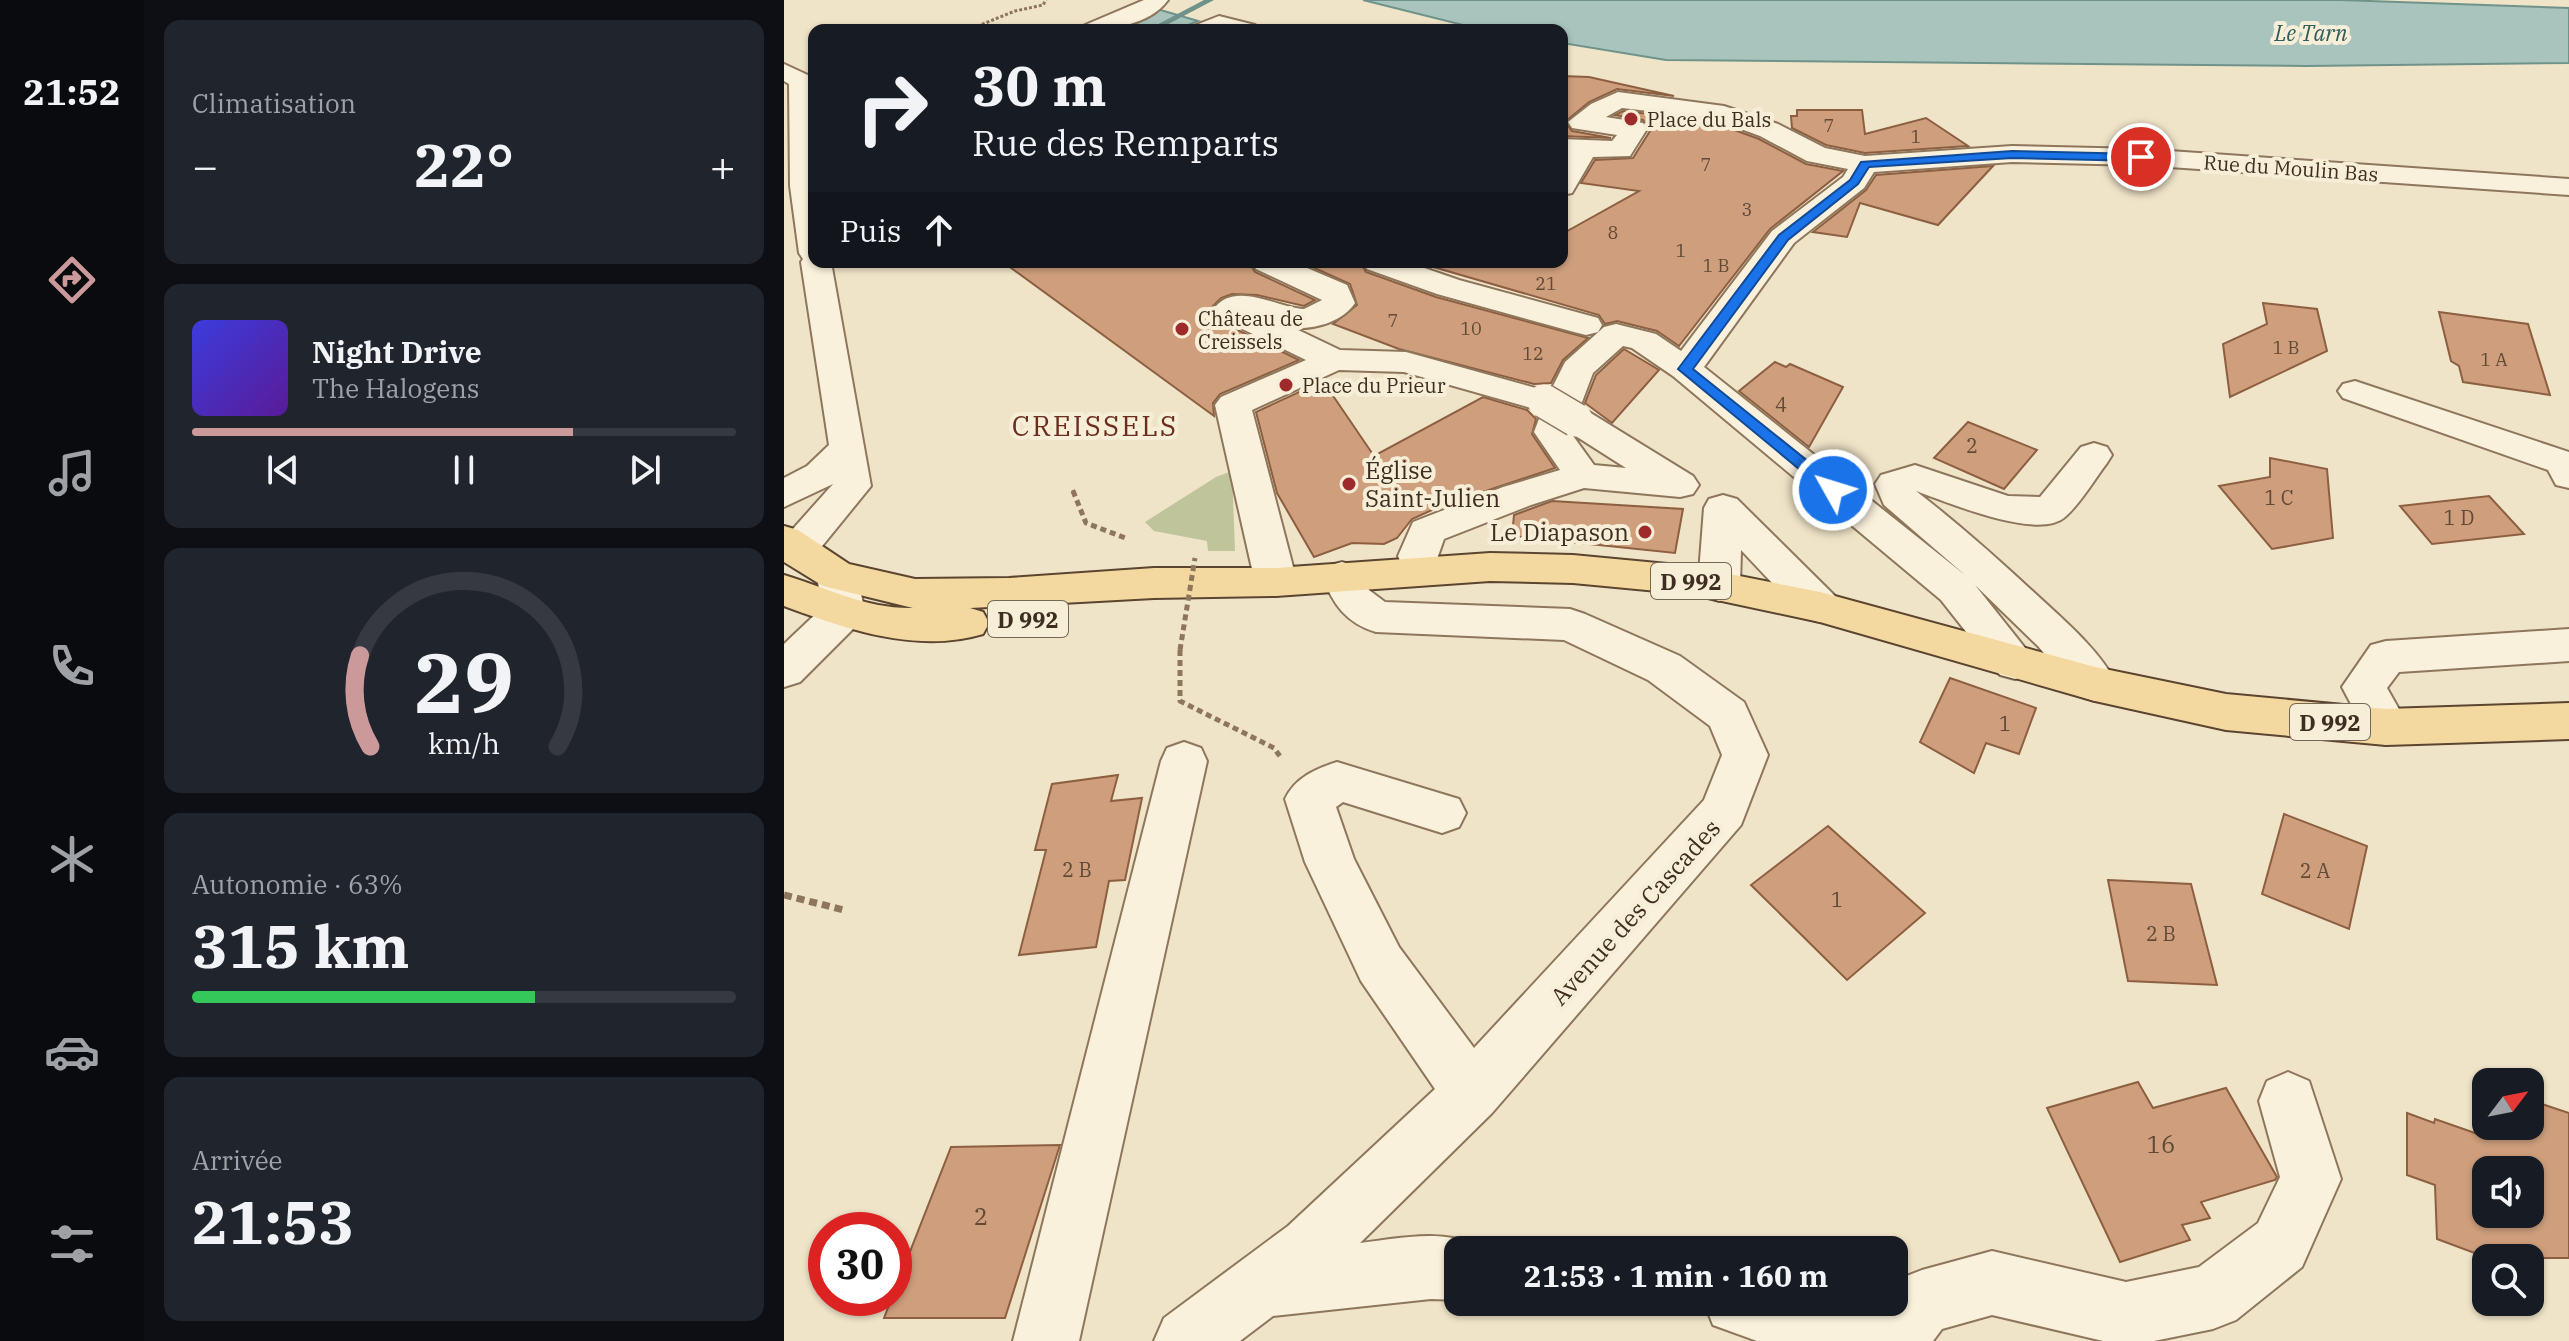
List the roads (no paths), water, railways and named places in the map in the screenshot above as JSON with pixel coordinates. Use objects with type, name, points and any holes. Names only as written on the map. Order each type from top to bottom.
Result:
[{"type":"main road","name":"D 992","points":[[790,546],[840,594],[892,624],[1011,622],[1276,582],[1342,576],[1490,567],[1573,569],[1719,586],[1820,607],[2095,684],[2226,712],[2386,727],[2569,721]]},
{"type":"main road","name":"D 992","points":[[784,590],[840,594]]},
{"type":"street","points":[[1107,24],[1157,0]]},
{"type":"street","points":[[784,71],[801,81],[806,101],[802,145],[808,226]]},
{"type":"street","points":[[1568,161],[1574,135],[1600,109],[1618,100],[1715,111],[1769,130],[1817,155],[1865,164],[1854,182],[1783,237],[1685,369]]},
{"type":"street","points":[[1574,135],[1620,150],[1634,129]]},
{"type":"street","name":"Rue du Moulin Bas","points":[[1865,164],[2012,154],[2141,157],[2569,187]]},
{"type":"street","points":[[790,546],[852,486],[817,268]]},
{"type":"street","points":[[1281,268],[1336,292],[1339,303],[1322,314],[1302,320],[1255,304],[1239,305],[1229,310],[1321,354],[1406,362],[1544,401],[1723,508],[1820,607]]},
{"type":"street","points":[[1395,268],[1448,287],[1644,341],[1685,369],[1956,590],[2015,663]]},
{"type":"street","points":[[1448,287],[1475,268]]},
{"type":"street","points":[[1583,476],[1552,432],[1577,369],[1598,328]]},
{"type":"street","points":[[1276,582],[1233,405],[1321,354]]},
{"type":"street","points":[[2355,391],[2564,463],[2569,476]]},
{"type":"street","points":[[784,494],[820,475],[848,448]]},
{"type":"street","points":[[2094,455],[2050,510],[2005,509],[1915,477],[1894,484],[1898,496],[1955,542],[2053,635],[2095,684]]},
{"type":"street","points":[[1423,571],[1418,556],[1427,531],[1517,496],[1583,476],[1680,485]]},
{"type":"street","points":[[1719,586],[1723,508]]},
{"type":"street","name":"Avenue des Cascades","points":[[1187,1341],[1310,1248],[1472,1093],[1724,811],[1745,755],[1728,715],[1664,668],[1570,625],[1376,617],[1352,599],[1342,576]]},
{"type":"street","points":[[784,670],[840,594]]},
{"type":"street","points":[[2386,727],[2364,687],[2386,657],[2569,645]]},
{"type":"street","points":[[1046,1341],[1184,761]]},
{"type":"street","points":[[1442,813],[1337,781],[1309,799],[1330,862],[1380,964],[1472,1093]]},
{"type":"street","points":[[1893,1341],[1922,1302],[1992,1283],[2126,1314],[2213,1297],[2280,1245],[2311,1179],[2288,1101]]},
{"type":"street","points":[[1263,1285],[1444,1267]]},
{"type":"street","points":[[1780,1316],[1858,1341]]},
{"type":"water","name":"Le Tarn","points":[[1363,0],[2341,0],[2569,8],[2569,63],[2306,66],[1666,60],[1568,44],[1568,24],[1459,24]]},
{"type":"water","points":[[1157,9],[1198,21],[1191,24],[1122,24]]},
{"type":"waterway","points":[[1163,24],[1210,0]]},
{"type":"place","name":"Place du Bals","points":[[1631,119]]},
{"type":"place","name":"Château de Creissels","points":[[1182,329]]},
{"type":"place","name":"Place du Prieur","points":[[1286,385]]},
{"type":"place","name":"Église Saint-Julien","points":[[1349,484]]},
{"type":"place","name":"Le Diapason","points":[[1645,532]]},
{"type":"district","name":"CREISSELS","points":[[1095,425]]}]
